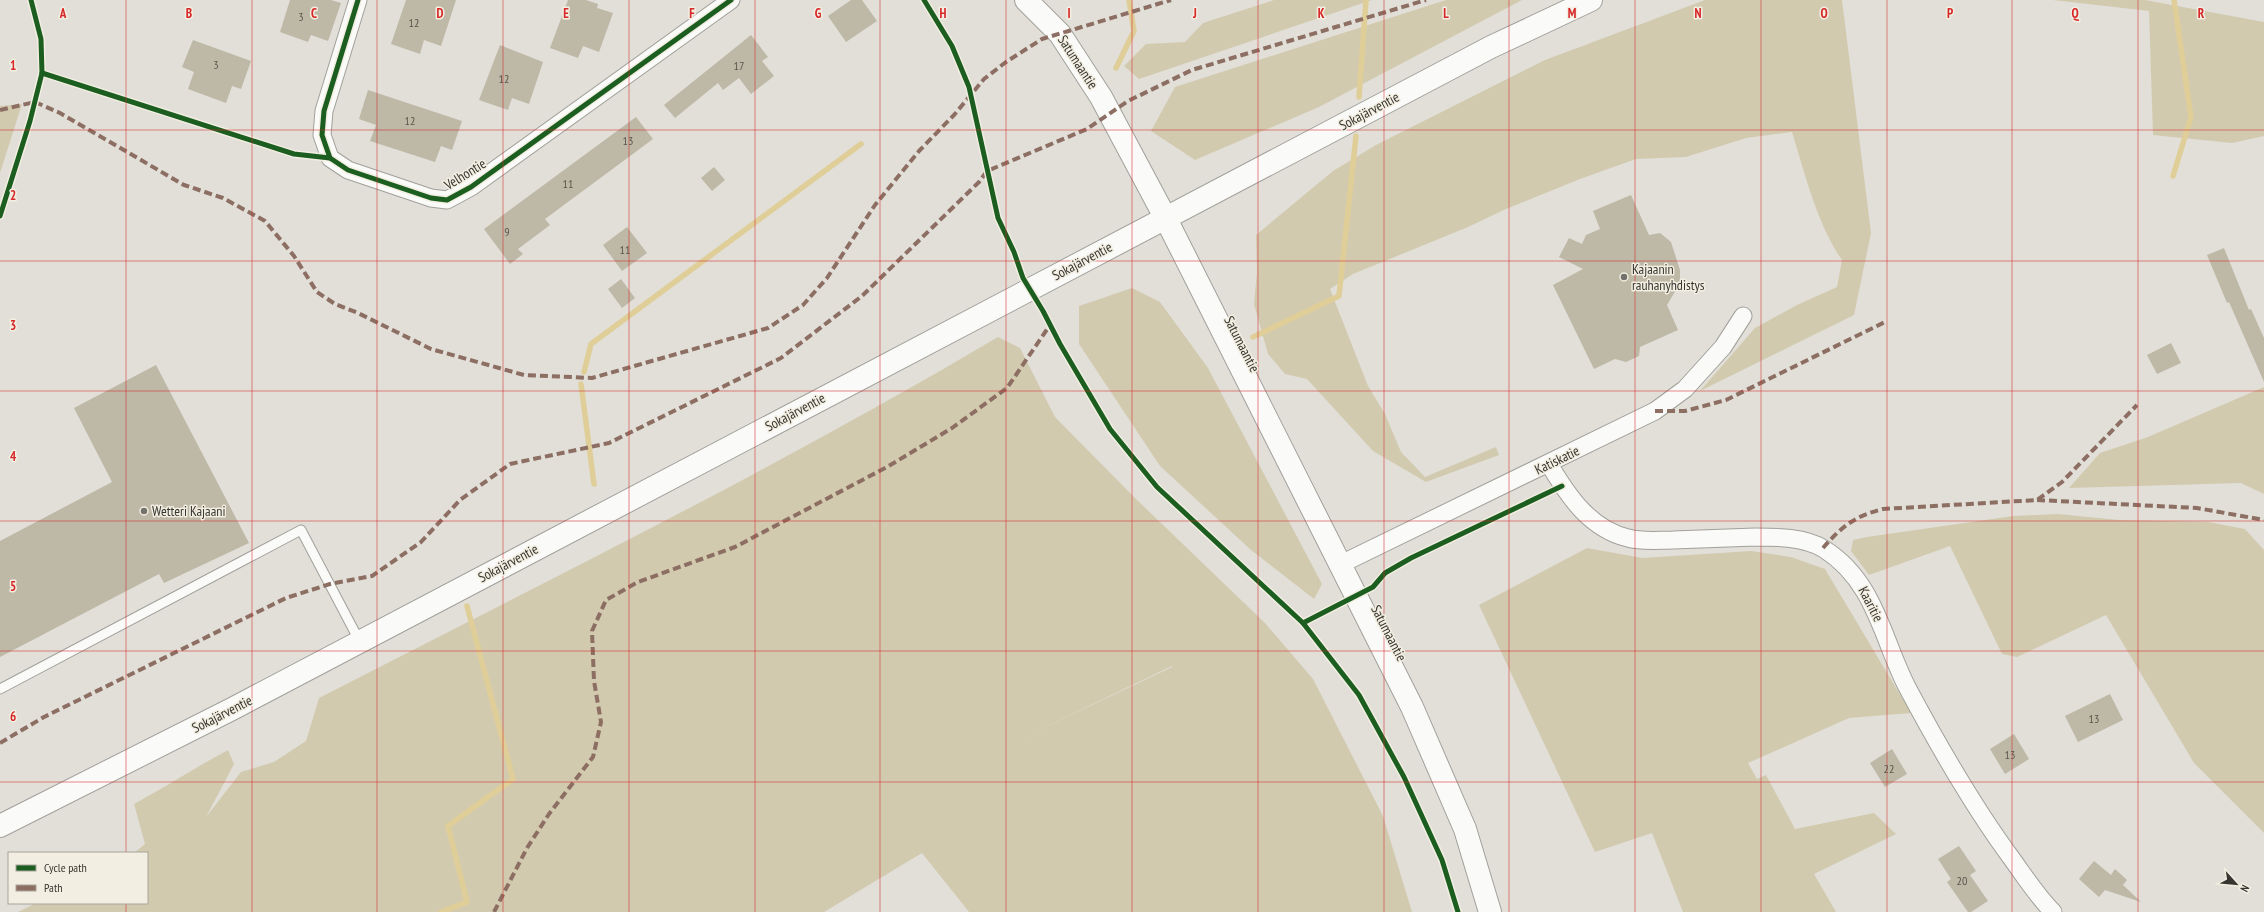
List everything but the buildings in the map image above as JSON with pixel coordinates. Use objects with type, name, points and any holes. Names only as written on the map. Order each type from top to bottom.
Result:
[{"type":"street","name":"Velhontie","points":[[358,0],[324,111],[322,136],[330,158],[348,170],[431,198],[446,200],[471,187],[731,0]]},
{"type":"street","name":"Sokajärventie","points":[[0,826],[225,713],[1165,217],[1491,47],[1591,0]]},
{"type":"street","name":"Satumaantie","points":[[1034,2],[1060,34],[1101,97],[1165,217],[1340,564],[1418,722],[1464,829],[1490,912]]},
{"type":"street","name":"Katiskatie","points":[[1340,564],[1549,464],[1655,410],[1685,389],[1723,347],[1743,316]]},
{"type":"street","name":"Kaaritie","points":[[1549,464],[1572,500],[1586,514],[1602,527],[1629,538],[1660,540],[1782,537],[1823,548],[1844,565],[1868,594],[1906,685],[1960,783],[2003,848],[2053,912]]},
{"type":"lane","points":[[0,689],[301,530],[360,642]]},
{"type":"shaded area","points":[[1274,0],[1372,0],[1139,79],[1124,66],[1146,44],[1185,42],[1203,23]]},
{"type":"shaded area","points":[[1446,0],[1522,0],[1319,107],[1195,160],[1151,131],[1175,87]]},
{"type":"shaded area","points":[[1705,0],[1842,0],[1871,233],[1854,315],[1700,391],[1755,328],[1797,305],[1837,287],[1842,260],[1825,231],[1812,198],[1792,132],[1746,138],[1686,157],[1636,159],[1580,179],[1506,209],[1468,227],[1353,274],[1330,289],[1368,386],[1385,414],[1401,452],[1425,477],[1496,447],[1499,455],[1426,482],[1373,451],[1307,379],[1285,374],[1268,354],[1254,304],[1257,272],[1256,235],[1333,171],[1376,145],[1545,60]]},
{"type":"shaded area","points":[[2053,0],[2145,0],[2264,22],[2264,136],[2232,143],[2153,135],[2149,11]]},
{"type":"shaded area","points":[[22,104],[0,173],[0,106]]},
{"type":"shaded area","points":[[1132,288],[1160,302],[1208,368],[1322,584],[1314,599],[1251,550],[1160,466],[1079,344],[1079,306]]},
{"type":"shaded area","points":[[998,337],[1020,348],[1055,417],[1136,499],[1265,623],[1313,679],[1383,816],[1412,912],[969,912],[922,853],[824,912],[18,912],[34,904],[148,904],[148,852],[135,852],[145,844],[134,804],[228,750],[234,764],[206,817],[241,772],[274,762],[306,741],[319,698],[661,523],[831,432]],"holes":[[[1172,666],[1172,667],[1024,737]]]},
{"type":"shaded area","points":[[2264,387],[2264,494],[2241,483],[2069,488],[2100,453],[2148,437]]},
{"type":"shaded area","points":[[2058,514],[2119,520],[2208,522],[2245,529],[2264,550],[2264,833],[2194,763],[2106,615],[2017,657],[2002,654],[1950,546],[1869,575],[1851,551],[1853,540],[1867,537],[2013,516]]},
{"type":"shaded area","points":[[1587,548],[1642,558],[1751,551],[1791,557],[1825,569],[1911,713],[1849,718],[1748,763],[1757,779],[1766,775],[1795,829],[1874,813],[1896,834],[1814,874],[1836,912],[1683,912],[1652,833],[1595,852],[1479,605]]},
{"type":"waterway","points":[[1116,68],[1134,31],[1129,0]]},
{"type":"waterway","points":[[1359,97],[1366,0]]},
{"type":"waterway","points":[[2173,176],[2191,117],[2174,0]]},
{"type":"waterway","points":[[1253,337],[1339,296],[1356,136]]},
{"type":"waterway","points":[[584,372],[591,344],[861,144]]},
{"type":"waterway","points":[[581,384],[594,484]]},
{"type":"waterway","points":[[441,912],[467,902],[448,826],[513,779],[467,606]]},
{"type":"marked path","points":[[0,110],[35,102],[60,113],[184,185],[223,198],[265,221],[294,256],[317,292],[335,304],[358,313],[431,349],[524,375],[592,378],[768,328],[803,305],[827,278],[875,205],[919,151],[954,115],[984,79],[1006,62],[1042,39],[1171,0]]},
{"type":"marked path","points":[[0,743],[44,717],[286,598],[330,584],[372,576],[421,542],[460,500],[510,464],[609,443],[781,358],[862,296],[979,182],[987,171],[1087,129],[1128,101],[1192,70],[1426,0]]},
{"type":"marked path","points":[[1655,411],[1685,411],[1726,400],[1887,321]]},
{"type":"marked path","points":[[494,912],[527,848],[549,814],[593,757],[601,722],[594,681],[592,631],[606,600],[638,582],[735,547],[887,467],[952,428],[1007,388],[1050,325]]},
{"type":"marked path","points":[[1823,548],[1836,534],[1850,523],[1864,515],[1883,509],[2037,500],[2062,482],[2137,405]]},
{"type":"marked path","points":[[2037,500],[2197,508],[2264,520]]},
{"type":"cycle path","points":[[0,216],[30,121],[42,73],[41,39],[31,0]]},
{"type":"cycle path","points":[[358,0],[324,111],[322,135],[330,158],[348,170],[431,198],[447,200],[471,187],[731,0]]},
{"type":"cycle path","points":[[924,0],[952,46],[969,87],[998,218],[1014,252],[1023,278],[1043,311],[1060,344],[1110,429],[1157,487],[1303,623],[1359,695],[1404,777],[1442,860],[1458,912]]},
{"type":"cycle path","points":[[42,73],[294,154],[330,158]]},
{"type":"cycle path","points":[[1303,623],[1373,587],[1385,573],[1411,558],[1562,486]]},
{"type":"place","name":"Kajaanin rauhanyhdistys","points":[[1624,277]]},
{"type":"place","name":"Wetteri Kajaani","points":[[144,511]]}]
